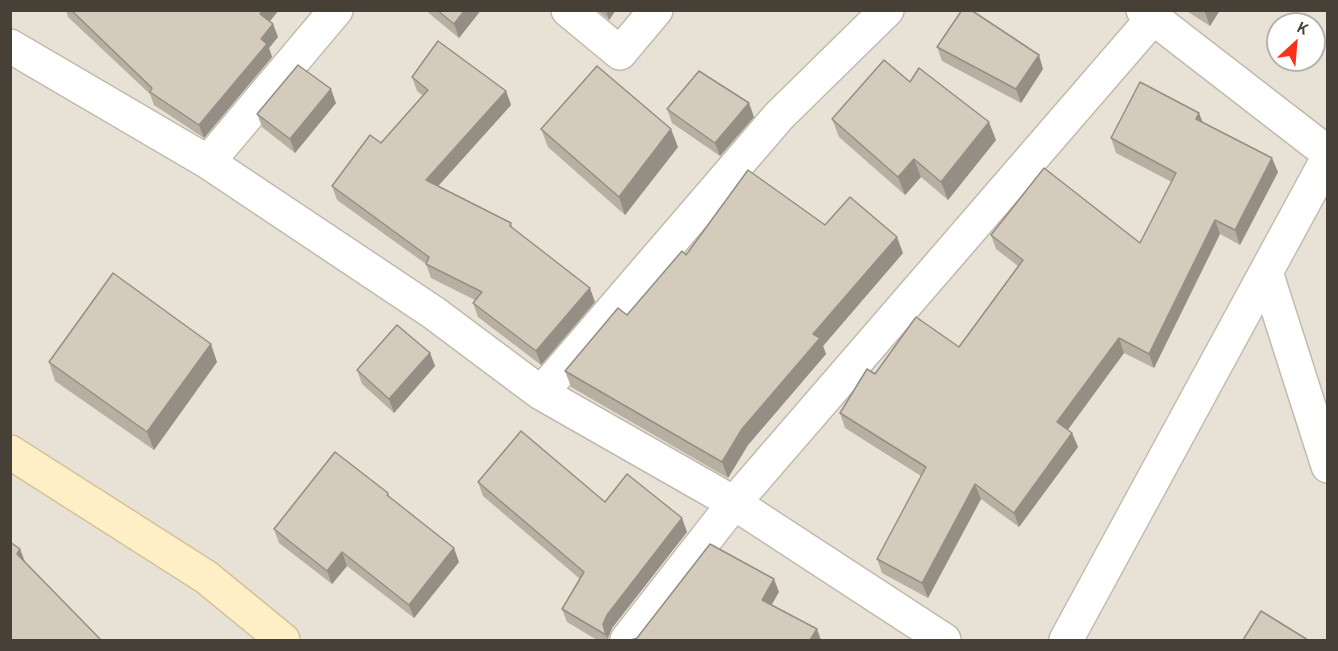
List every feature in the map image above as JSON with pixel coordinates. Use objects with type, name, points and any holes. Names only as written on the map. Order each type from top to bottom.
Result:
[{"type":"street","points":[[208,162],[336,10]]},
{"type":"street","points":[[568,10],[620,53],[656,10]]},
{"type":"street","points":[[541,393],[779,116],[887,10]]},
{"type":"street","points":[[627,640],[734,503],[1148,14],[1328,156],[1066,640]]},
{"type":"street","points":[[10,46],[208,162],[434,313],[541,393],[734,503],[944,640]]},
{"type":"street","points":[[1266,272],[1328,466]]},
{"type":"street","points":[[10,452],[206,577],[283,640]]},
{"type":"shaded area","points":[[11,11],[1327,11],[1327,640],[11,640]]},
{"type":"building","points":[[71,10],[263,10],[260,14],[273,24],[261,39],[267,44],[199,125],[150,92],[152,88]]},
{"type":"building","points":[[437,10],[465,10],[454,24]]},
{"type":"building","points":[[962,10],[971,10],[1039,55],[1016,89],[937,47]]},
{"type":"building","points":[[438,41],[506,91],[426,180],[511,223],[510,226],[590,288],[536,351],[473,303],[482,292],[426,264],[429,257],[332,186],[370,135],[381,143],[428,90],[412,77]]},
{"type":"building","points":[[884,60],[910,82],[919,68],[989,122],[941,182],[914,159],[898,177],[832,119]]},
{"type":"building","points":[[298,65],[331,89],[290,139],[257,114]]},
{"type":"building","points":[[597,66],[671,129],[619,197],[541,129]]},
{"type":"building","points":[[699,71],[749,103],[715,143],[667,109]]},
{"type":"building","points":[[1140,82],[1199,113],[1196,119],[1272,158],[1235,230],[1215,220],[1149,354],[1119,338],[1057,422],[1072,433],[1014,513],[975,484],[922,583],[877,559],[926,467],[840,413],[867,369],[875,374],[916,317],[959,347],[1023,260],[991,235],[1044,168],[1140,243],[1176,173],[1111,138]]},
{"type":"building","points":[[748,170],[825,225],[850,197],[897,237],[813,334],[820,338],[742,429],[722,462],[565,371],[618,308],[627,315],[682,251],[686,255]]},
{"type":"building","points":[[113,273],[211,344],[147,432],[49,362]]},
{"type":"building","points":[[397,325],[430,353],[389,399],[357,370]]},
{"type":"building","points":[[521,431],[605,502],[627,474],[682,518],[607,615],[603,624],[606,635],[562,609],[584,572],[478,482]]},
{"type":"building","points":[[335,452],[454,548],[409,605],[342,552],[327,571],[274,529]]},
{"type":"building","points":[[10,542],[20,549],[17,554],[101,640],[10,640]]},
{"type":"building","points":[[710,544],[774,579],[762,600],[817,629],[810,640],[631,640],[637,638]]},
{"type":"building","points":[[1261,611],[1308,640],[1243,640]]}]
